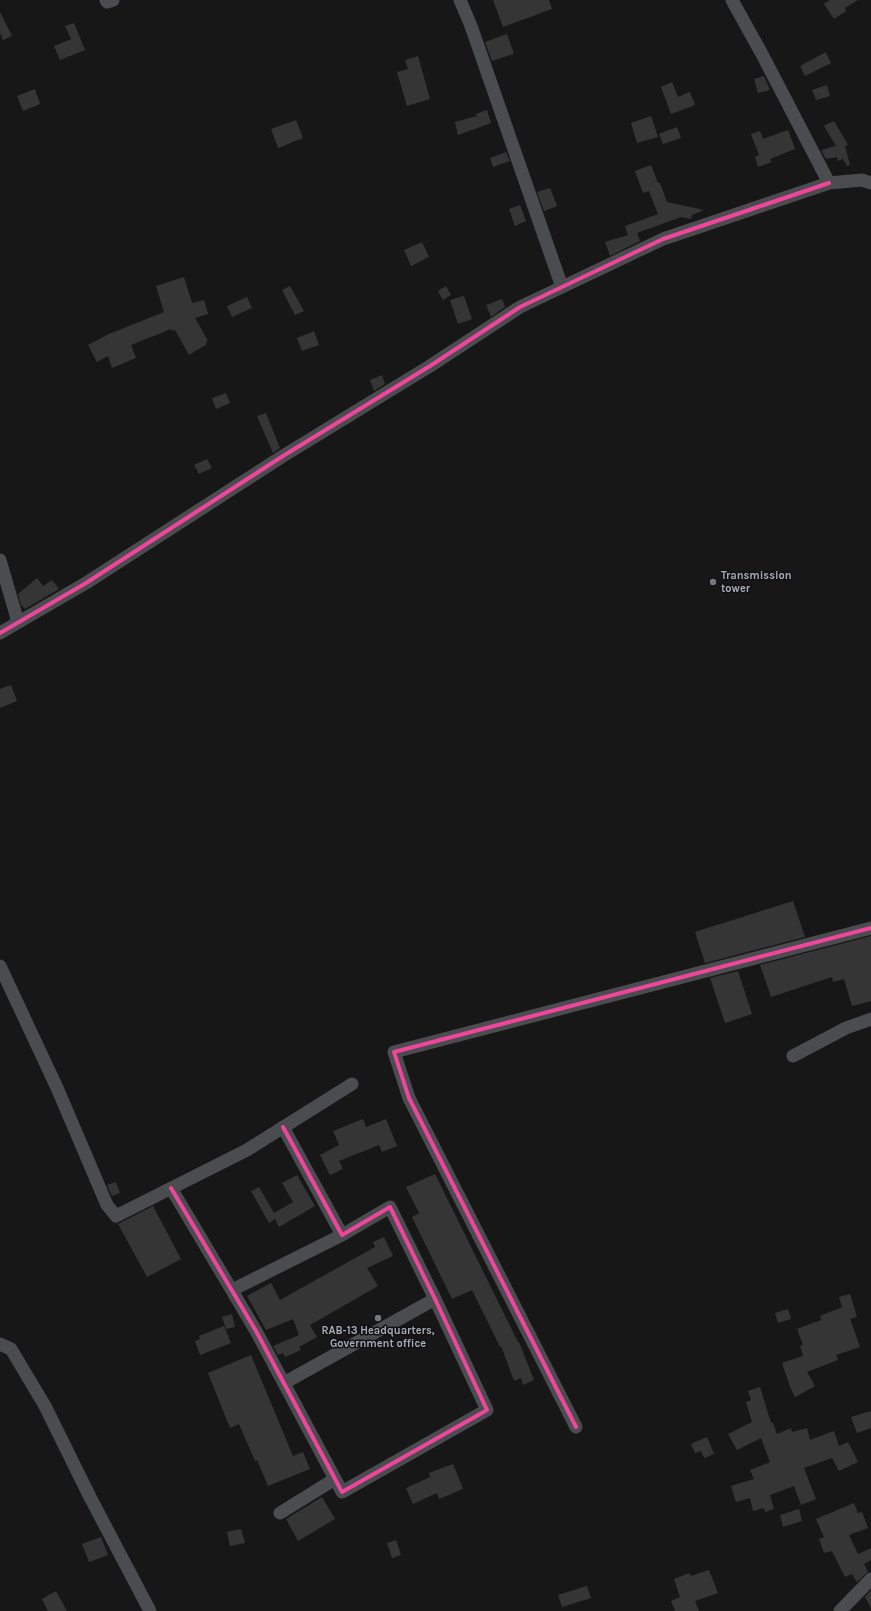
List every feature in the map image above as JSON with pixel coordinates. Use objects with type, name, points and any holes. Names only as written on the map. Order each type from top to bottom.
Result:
[{"type":"street","points":[[106,0],[107,2],[113,0]]},
{"type":"street","points":[[460,0],[471,26],[562,288]]},
{"type":"street","points":[[732,0],[830,183]]},
{"type":"street","points":[[0,633],[86,583],[283,456],[430,366],[520,307],[663,239],[830,183],[862,180],[871,182]]},
{"type":"street","points":[[0,560],[18,622]]},
{"type":"street","points":[[576,1427],[409,1098],[394,1052],[871,928]]},
{"type":"street","points":[[0,966],[58,1090],[107,1205],[116,1216],[247,1150],[352,1084]]},
{"type":"street","points":[[793,1056],[846,1028],[871,1019]]},
{"type":"street","points":[[283,1127],[342,1235]]},
{"type":"street","points":[[171,1188],[256,1331],[342,1492],[487,1410],[390,1207],[342,1235],[232,1290]]},
{"type":"street","points":[[284,1383],[435,1299]]},
{"type":"street","points":[[0,1344],[11,1349],[46,1406],[90,1497],[150,1611]]},
{"type":"street","points":[[280,1514],[335,1479]]},
{"type":"street","points":[[840,1611],[871,1579]]},
{"type":"building","points":[[493,0],[549,0],[552,9],[503,27]]},
{"type":"building","points":[[830,0],[858,0],[845,8],[846,11],[834,19],[824,4]]},
{"type":"building","points":[[0,12],[12,36],[3,40],[0,33]]},
{"type":"building","points":[[74,23],[85,50],[60,60],[54,46],[71,39],[65,26]]},
{"type":"building","points":[[507,34],[514,54],[492,61],[485,42]]},
{"type":"building","points":[[826,52],[831,63],[805,76],[800,66]]},
{"type":"building","points":[[418,56],[430,99],[407,106],[397,72],[408,69],[405,60]]},
{"type":"building","points":[[764,76],[770,90],[758,93],[754,79]]},
{"type":"building","points":[[672,82],[678,97],[690,92],[695,105],[671,114],[661,87]]},
{"type":"building","points":[[827,85],[830,96],[816,100],[812,90]]},
{"type":"building","points":[[35,89],[40,104],[23,111],[17,96]]},
{"type":"building","points":[[487,110],[491,123],[458,135],[455,122],[477,116],[476,114]]},
{"type":"building","points":[[651,116],[658,137],[637,143],[631,123]]},
{"type":"building","points":[[296,120],[303,138],[278,148],[271,129]]},
{"type":"building","points":[[834,121],[848,145],[845,146],[850,165],[847,166],[843,159],[838,161],[837,157],[826,159],[821,150],[836,146],[824,126]]},
{"type":"building","points":[[677,127],[681,138],[663,144],[659,134]]},
{"type":"building","points":[[788,130],[795,149],[770,159],[772,162],[758,167],[755,157],[759,155],[751,134],[760,131],[763,139]]},
{"type":"building","points":[[506,152],[510,161],[493,167],[490,158]]},
{"type":"building","points":[[651,165],[667,202],[704,210],[692,215],[691,219],[681,217],[637,233],[640,241],[610,256],[605,242],[628,235],[625,226],[658,214],[649,191],[643,193],[635,171]]},
{"type":"building","points":[[550,188],[557,206],[544,211],[537,192]]},
{"type":"building","points":[[520,205],[526,221],[515,226],[509,209]]},
{"type":"building","points":[[422,242],[429,257],[411,266],[404,250]]},
{"type":"building","points":[[184,277],[192,303],[204,300],[208,314],[195,318],[208,341],[206,341],[207,344],[189,355],[175,330],[172,331],[171,329],[131,345],[136,358],[112,368],[108,356],[97,362],[88,345],[109,334],[164,312],[156,286]]},
{"type":"building","points":[[290,286],[304,311],[295,315],[282,290]]},
{"type":"building","points":[[446,286],[451,295],[443,300],[438,291]]},
{"type":"building","points":[[464,296],[472,319],[458,324],[450,300]]},
{"type":"building","points":[[247,297],[252,308],[232,317],[227,306]]},
{"type":"building","points":[[502,299],[505,307],[491,317],[486,305]]},
{"type":"building","points":[[314,331],[319,345],[302,351],[297,338]]},
{"type":"building","points":[[382,375],[385,384],[374,391],[370,380]]},
{"type":"building","points":[[226,393],[230,403],[216,409],[212,398]]},
{"type":"building","points":[[266,413],[280,448],[273,453],[257,416]]},
{"type":"building","points":[[207,459],[212,468],[199,474],[194,465]]},
{"type":"building","points":[[37,578],[43,586],[52,580],[59,589],[25,609],[21,605],[18,594]]},
{"type":"building","points":[[11,685],[17,701],[0,708],[0,689]]},
{"type":"building","points":[[793,901],[805,937],[705,963],[695,932]]},
{"type":"building","points":[[871,936],[871,1001],[852,1006],[844,979],[833,982],[832,977],[771,997],[760,965]]},
{"type":"building","points":[[738,971],[752,1014],[725,1023],[710,978]]},
{"type":"building","points":[[363,1119],[366,1127],[386,1119],[397,1146],[382,1152],[379,1145],[339,1161],[343,1169],[330,1175],[320,1155],[339,1145],[333,1131]]},
{"type":"building","points":[[435,1174],[519,1342],[534,1380],[523,1385],[521,1378],[514,1381],[501,1346],[500,1347],[472,1290],[452,1299],[412,1217],[419,1213],[406,1187]]},
{"type":"building","points":[[297,1175],[315,1206],[279,1227],[275,1219],[269,1223],[251,1191],[259,1187],[274,1213],[293,1202],[282,1183]]},
{"type":"building","points":[[116,1182],[120,1193],[112,1196],[107,1185]]},
{"type":"building","points":[[153,1206],[181,1259],[147,1277],[118,1224]]},
{"type":"building","points":[[384,1237],[393,1256],[367,1268],[378,1286],[310,1325],[317,1337],[299,1347],[301,1350],[285,1357],[283,1353],[278,1355],[273,1346],[299,1335],[293,1319],[266,1330],[247,1296],[271,1283],[280,1300],[375,1247],[373,1242]]},
{"type":"building","points":[[850,1294],[857,1317],[850,1319],[860,1347],[836,1355],[838,1360],[807,1372],[815,1386],[795,1397],[782,1363],[803,1356],[800,1346],[803,1345],[797,1329],[821,1320],[820,1316],[842,1307],[839,1297]]},
{"type":"building","points":[[788,1309],[791,1319],[778,1323],[775,1313]]},
{"type":"building","points":[[232,1314],[235,1327],[226,1329],[222,1317]]},
{"type":"building","points":[[224,1326],[231,1343],[200,1355],[195,1341],[200,1339],[199,1336]]},
{"type":"building","points":[[251,1355],[293,1456],[303,1452],[310,1469],[268,1486],[239,1424],[230,1428],[208,1373]]},
{"type":"building","points":[[760,1387],[771,1423],[773,1423],[777,1434],[791,1428],[792,1432],[807,1428],[810,1440],[834,1431],[839,1446],[848,1442],[858,1462],[839,1471],[832,1458],[804,1468],[816,1499],[801,1505],[794,1486],[770,1495],[774,1509],[765,1512],[764,1508],[753,1511],[750,1498],[736,1502],[731,1486],[754,1479],[750,1470],[770,1462],[761,1438],[737,1450],[728,1434],[752,1422],[746,1402],[751,1400],[748,1391]]},
{"type":"building","points":[[871,1411],[871,1428],[857,1433],[851,1417]]},
{"type":"building","points":[[707,1437],[714,1454],[704,1458],[701,1451],[695,1453],[691,1444]]},
{"type":"building","points":[[453,1464],[463,1489],[439,1499],[437,1493],[413,1504],[406,1488],[430,1477],[429,1473]]},
{"type":"building","points":[[322,1497],[335,1519],[298,1541],[286,1519]]},
{"type":"building","points":[[854,1503],[858,1513],[862,1512],[868,1528],[849,1535],[858,1554],[871,1548],[871,1560],[864,1564],[868,1572],[857,1582],[852,1574],[845,1577],[832,1551],[824,1553],[819,1539],[824,1537],[816,1519]]},
{"type":"building","points":[[799,1509],[802,1521],[783,1527],[780,1515]]},
{"type":"building","points":[[241,1529],[245,1543],[230,1546],[227,1532]]},
{"type":"building","points":[[101,1537],[108,1555],[89,1562],[82,1544]]},
{"type":"building","points":[[396,1540],[401,1555],[392,1558],[387,1543]]},
{"type":"building","points":[[709,1570],[718,1593],[695,1601],[699,1611],[675,1611],[671,1601],[680,1597],[674,1579],[689,1573],[691,1576]]},
{"type":"building","points":[[587,1586],[591,1598],[562,1607],[558,1595]]},
{"type":"building","points":[[871,1590],[871,1608],[865,1597]]},
{"type":"building","points":[[56,1591],[67,1611],[48,1611],[42,1599]]},
{"type":"cycle path","points":[[0,633],[86,583],[283,456],[430,366],[520,307],[663,239],[829,183]]},
{"type":"cycle path","points":[[576,1427],[409,1098],[394,1052],[871,928]]},
{"type":"cycle path","points":[[171,1188],[256,1331],[342,1492],[487,1410],[390,1207],[342,1235],[283,1127]]},
{"type":"place","name":"Transmission tower","points":[[713,582]]},
{"type":"place","name":"RAB-13 Headquarters, Government office","points":[[378,1318]]}]
